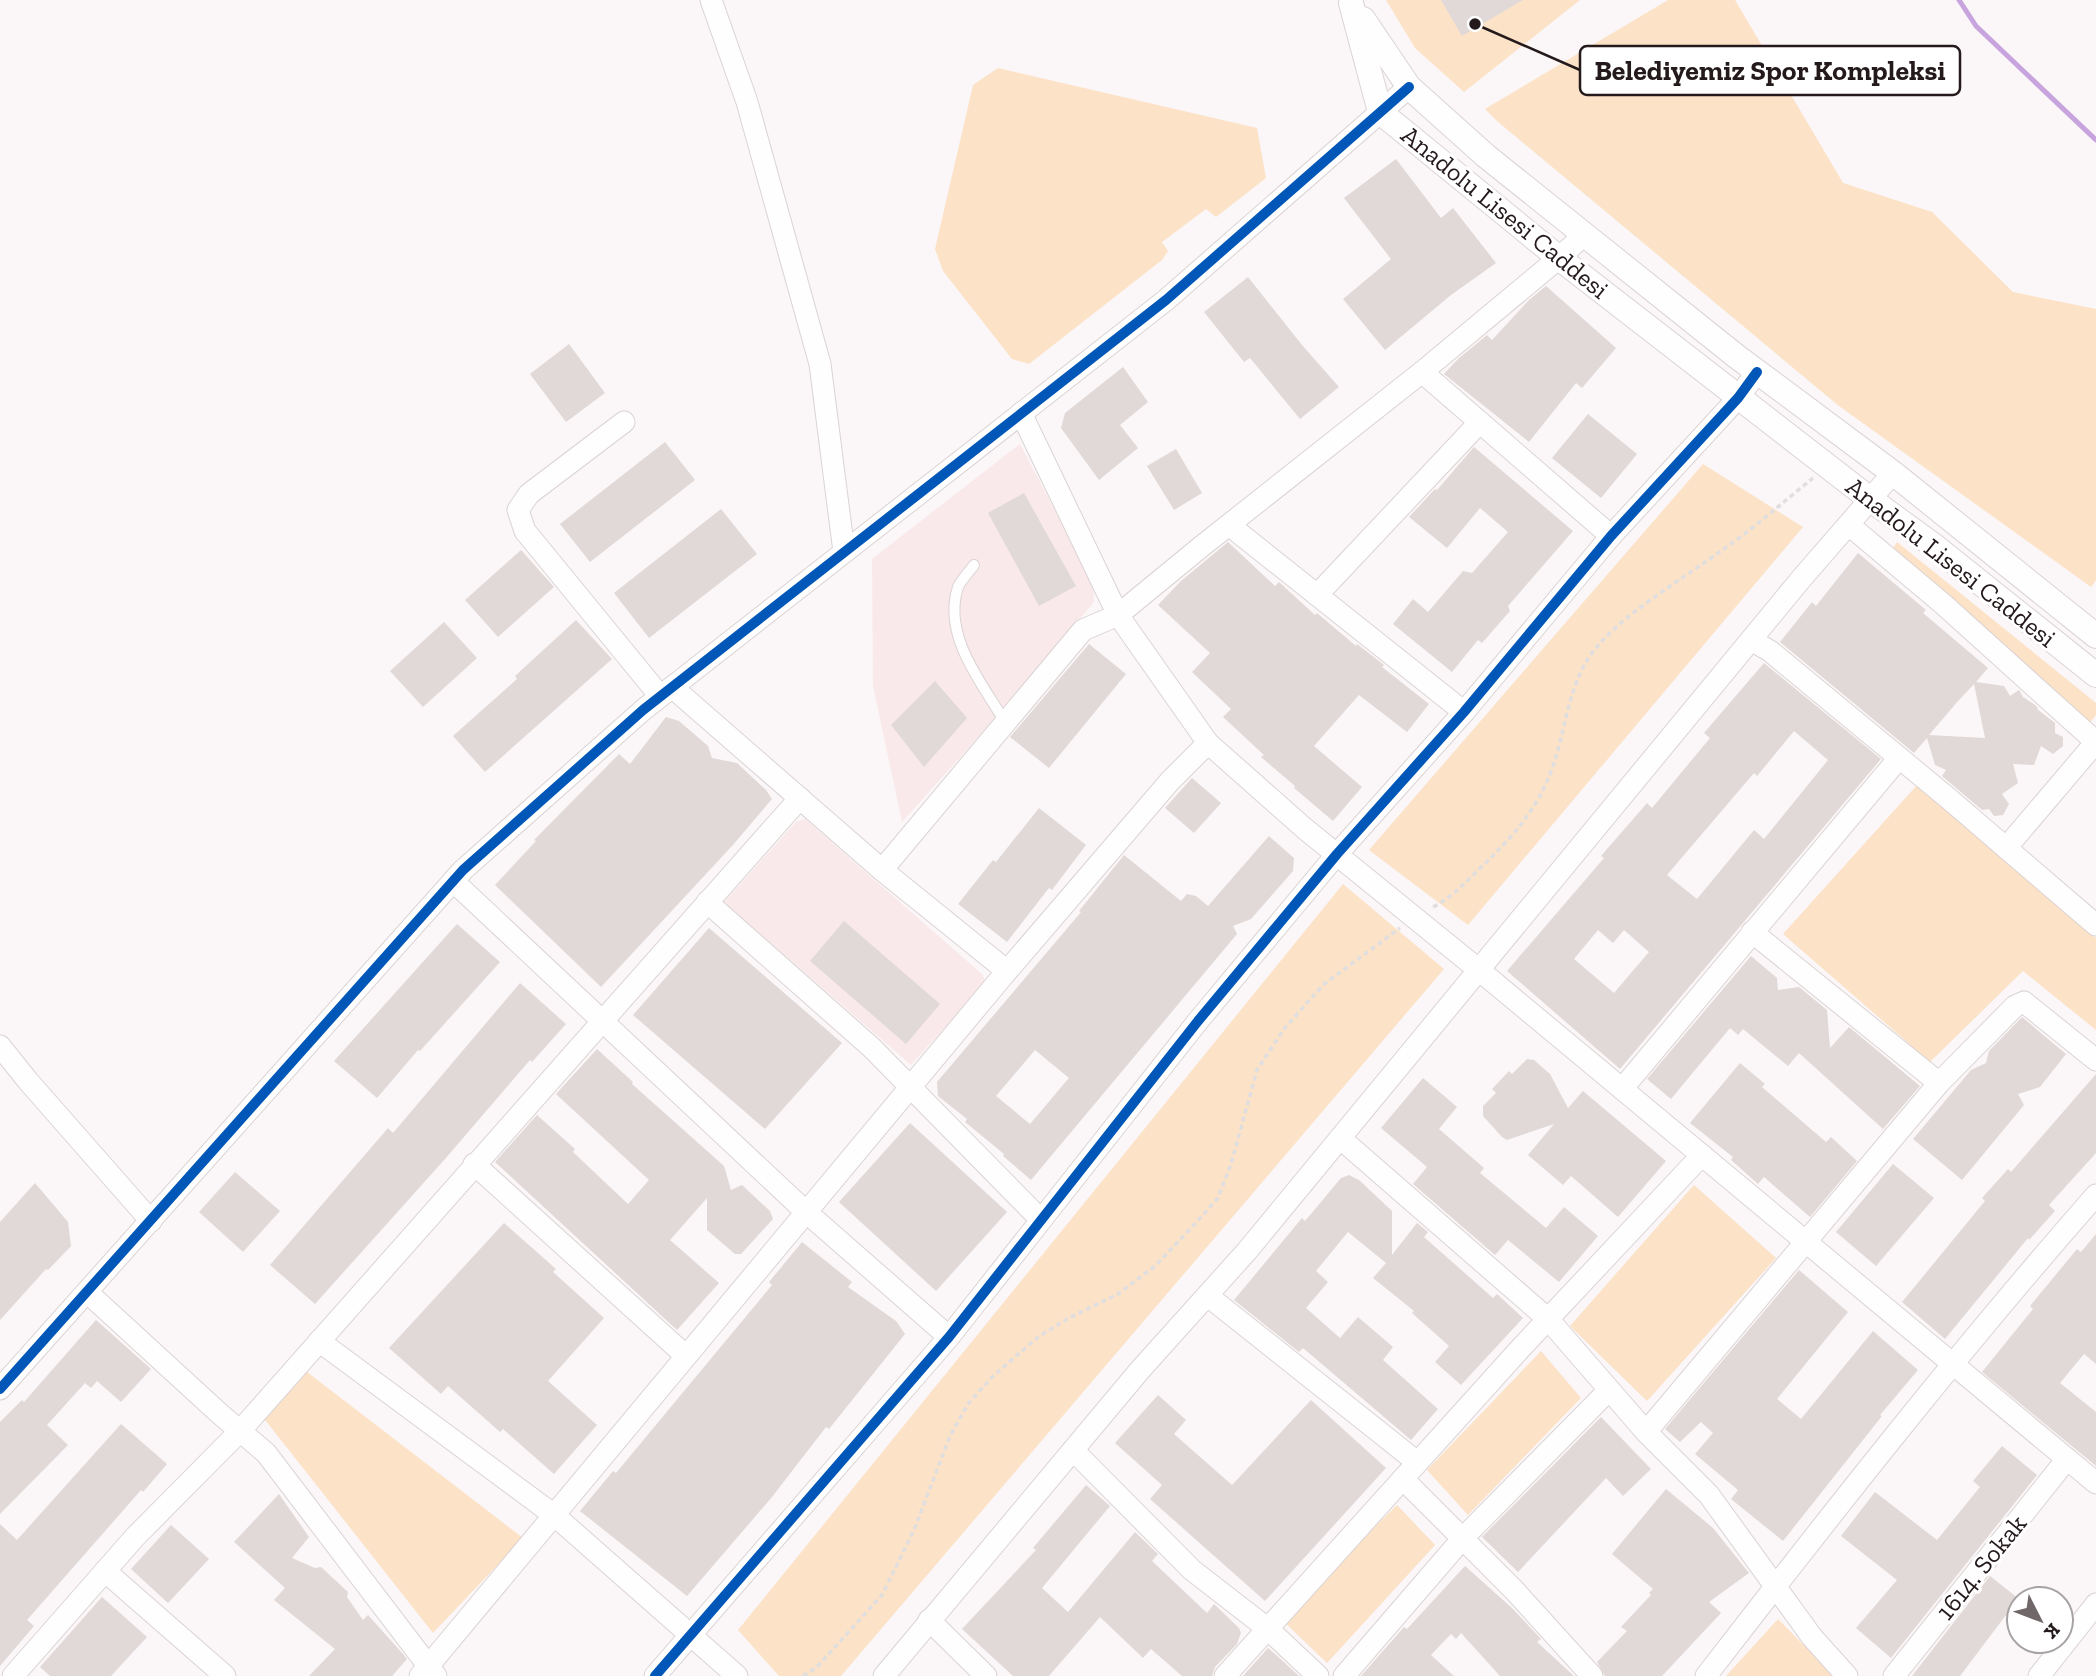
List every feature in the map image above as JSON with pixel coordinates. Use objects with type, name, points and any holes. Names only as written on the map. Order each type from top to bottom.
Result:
[{"type":"street","points":[[711,0],[747,102],[820,364],[844,552]]},
{"type":"street","name":"Anadolu Lisesi Caddesi","points":[[1351,1],[1409,87],[1486,156],[1757,372],[1893,473],[2096,636]]},
{"type":"street","name":"Anadolu Lisesi Caddesi","points":[[1351,1],[1380,112],[1559,258],[1827,467],[1933,545],[2096,675]]},
{"type":"street","points":[[0,1389],[463,870],[666,691],[1166,300],[1409,87]]},
{"type":"street","points":[[882,870],[1083,630],[1118,615],[1422,372],[1584,235]]},
{"type":"street","points":[[1422,372],[1612,536]]},
{"type":"street","points":[[655,1676],[949,1337],[1198,1021],[1336,854],[1464,712],[1612,536],[1738,398],[1757,372]]},
{"type":"street","points":[[1021,413],[1118,615],[1208,743],[1336,854],[2096,1482]]},
{"type":"street","points":[[624,422],[529,494],[518,510],[525,531],[666,691],[800,798],[882,870],[1007,971]]},
{"type":"street","points":[[1317,595],[1480,422]]},
{"type":"street","points":[[884,1676],[1140,1370],[1208,1296],[1801,579],[1893,473]]},
{"type":"street","points":[[1229,525],[1464,712]]},
{"type":"street","points":[[1849,525],[1943,604],[2096,742],[2006,848]]},
{"type":"street","points":[[1751,640],[1770,651],[2096,925]]},
{"type":"street","points":[[88,1293],[266,1453],[429,1673],[554,1515],[1007,971],[1170,781],[1208,743]]},
{"type":"street","points":[[1622,1089],[1899,758]]},
{"type":"street","points":[[13,1676],[135,1537],[240,1431],[800,798]]},
{"type":"street","points":[[453,881],[806,1211],[949,1337]]},
{"type":"street","points":[[707,902],[912,1086],[1041,1220]]},
{"type":"street","points":[[1752,932],[1940,1083]]},
{"type":"street","points":[[1646,1432],[1940,1083],[2015,1006],[2024,1002],[2096,1060]]},
{"type":"street","points":[[0,1046],[151,1221]]},
{"type":"street","points":[[1340,1138],[1548,1319],[1646,1432],[1709,1495],[1812,1637],[1847,1676]]},
{"type":"street","points":[[1225,1676],[1548,1319],[1702,1155]]},
{"type":"street","points":[[474,1164],[686,1356]]},
{"type":"street","points":[[1706,1676],[1953,1364],[2096,1195]]},
{"type":"street","points":[[1208,1296],[1410,1471],[1463,1538],[1592,1676]]},
{"type":"street","points":[[319,1341],[554,1515],[737,1676]]},
{"type":"street","points":[[1344,1676],[1463,1538],[1609,1390]]},
{"type":"street","points":[[1073,1450],[1192,1570],[1268,1629],[1318,1676]]},
{"type":"street","name":"1614. Sokak","points":[[1894,1676],[2067,1459]]},
{"type":"street","points":[[105,1571],[225,1676]]},
{"type":"street","points":[[2039,1676],[2096,1604]]},
{"type":"street","points":[[929,1620],[986,1676]]},
{"type":"lane","points":[[974,565],[959,586],[953,618],[968,661],[1005,722]]},
{"type":"path","points":[[803,1676],[817,1667],[883,1595],[914,1530],[950,1436],[968,1404],[992,1377],[1038,1337],[1067,1319],[1118,1294],[1155,1266],[1217,1198],[1234,1153],[1257,1070],[1284,1029],[1323,985],[1415,918],[1448,899],[1499,851],[1523,824],[1541,796],[1554,763],[1576,686],[1591,653],[1619,625],[1726,548],[1827,467]]},
{"type":"shaded area","points":[[1386,0],[1580,0],[1464,92],[1415,48]]},
{"type":"shaded area","points":[[1668,0],[1735,0],[1843,183],[1932,212],[2013,292],[2096,309],[2096,580],[2091,587],[1839,406],[1485,109]]},
{"type":"shaded area","points":[[998,68],[1257,128],[1266,178],[1216,217],[1206,209],[1162,242],[1168,251],[1162,260],[1029,364],[1012,359],[943,271],[935,249],[973,85]]},
{"type":"shaded area","points":[[1020,444],[1093,583],[1094,602],[902,822],[873,686],[872,559]]},
{"type":"shaded area","points":[[1703,464],[1803,527],[1468,925],[1369,850]]},
{"type":"shaded area","points":[[1897,542],[2096,703],[2096,715],[2089,724],[1892,550]]},
{"type":"shaded area","points":[[1918,784],[2096,938],[2096,1030],[2023,971],[1930,1062],[1783,934]]},
{"type":"shaded area","points":[[805,819],[982,974],[986,982],[911,1065],[724,902],[796,822]]},
{"type":"shaded area","points":[[1343,884],[1444,969],[841,1676],[779,1676],[738,1630]]},
{"type":"shaded area","points":[[1694,1185],[1776,1258],[1647,1401],[1570,1326]]},
{"type":"shaded area","points":[[1541,1351],[1581,1398],[1468,1515],[1427,1470]]},
{"type":"shaded area","points":[[307,1372],[523,1538],[433,1633],[262,1416]]},
{"type":"shaded area","points":[[1397,1505],[1435,1545],[1327,1663],[1281,1619]]},
{"type":"shaded area","points":[[1778,1619],[1834,1676],[1726,1676]]},
{"type":"building","points":[[1441,0],[1523,0],[1462,36]]},
{"type":"building","points":[[1396,159],[1441,218],[1453,208],[1496,263],[1451,295],[1385,350],[1343,299],[1391,259],[1344,198]]},
{"type":"building","points":[[1248,277],[1339,387],[1300,419],[1250,358],[1244,362],[1204,312]]},
{"type":"building","points":[[1546,286],[1616,348],[1582,388],[1576,383],[1529,442],[1444,374],[1487,335],[1492,340],[1529,300]]},
{"type":"building","points":[[569,344],[605,393],[566,422],[530,374]]},
{"type":"building","points":[[1123,367],[1148,402],[1120,425],[1138,448],[1099,480],[1061,428],[1065,413]]},
{"type":"building","points":[[1588,414],[1637,454],[1601,498],[1552,458]]},
{"type":"building","points":[[665,442],[695,480],[590,562],[560,524]]},
{"type":"building","points":[[1474,447],[1573,531],[1508,606],[1510,611],[1482,643],[1478,640],[1452,672],[1393,624],[1413,599],[1428,612],[1463,571],[1472,573],[1508,532],[1480,508],[1447,548],[1409,517],[1435,489],[1437,490]]},
{"type":"building","points":[[1176,449],[1202,493],[1174,510],[1147,466]]},
{"type":"building","points":[[1024,493],[1076,586],[1039,606],[988,513]]},
{"type":"building","points":[[721,509],[757,554],[649,638],[614,593]]},
{"type":"building","points":[[1228,542],[1275,586],[1279,582],[1315,615],[1317,613],[1356,646],[1357,644],[1384,665],[1382,667],[1429,704],[1407,732],[1359,695],[1314,746],[1362,787],[1333,821],[1261,757],[1264,755],[1223,717],[1231,709],[1192,672],[1210,653],[1158,605],[1181,581]]},
{"type":"building","points":[[521,550],[554,587],[498,637],[465,600]]},
{"type":"building","points":[[1858,553],[1926,610],[1923,613],[1988,668],[1976,682],[2004,686],[2010,696],[2019,690],[2023,697],[2055,723],[2055,733],[2063,737],[2063,746],[2053,754],[2041,746],[2034,765],[2013,764],[2018,783],[2002,794],[2009,804],[2003,815],[1994,816],[1989,809],[1982,810],[1942,776],[1946,770],[1935,765],[1927,738],[1914,753],[1780,642],[1812,602],[1816,606]],"holes":[[[1974,684],[1985,738],[1929,735]]]},
{"type":"building","points":[[576,620],[612,659],[485,772],[453,736],[517,679],[515,676]]},
{"type":"building","points":[[444,622],[477,658],[423,707],[390,671]]},
{"type":"building","points":[[1089,644],[1126,674],[1049,768],[1010,737]]},
{"type":"building","points":[[1764,663],[1881,759],[1620,1069],[1507,971],[1604,858],[1601,856],[1647,803],[1652,808],[1710,738],[1704,733]],"holes":[[[1794,731],[1828,760],[1764,839],[1754,830],[1697,899],[1667,875],[1754,773],[1757,776]],[[1598,930],[1613,943],[1624,930],[1649,952],[1614,993],[1574,959]]]},
{"type":"building","points":[[935,681],[967,718],[924,767],[891,725]]},
{"type":"building","points":[[666,717],[679,721],[708,746],[712,758],[737,763],[772,799],[601,987],[495,885],[536,841],[534,840],[619,754],[630,764]]},
{"type":"building","points":[[1192,778],[1221,803],[1194,833],[1165,808]]},
{"type":"building","points":[[1039,808],[1086,845],[1007,942],[958,904]]},
{"type":"building","points":[[1269,836],[1294,858],[1293,871],[1251,919],[1233,926],[1237,934],[1031,1180],[965,1122],[967,1119],[938,1096],[937,1082],[1081,912],[1079,911],[1124,855],[1181,901],[1187,894],[1196,896],[1208,906]],"holes":[[[1035,1050],[1069,1078],[1030,1124],[996,1096]]]},
{"type":"building","points":[[844,921],[940,1004],[906,1044],[810,961]]},
{"type":"building","points":[[457,924],[500,962],[377,1098],[334,1061]]},
{"type":"building","points":[[709,928],[842,1043],[765,1129],[633,1015]]},
{"type":"building","points":[[1751,956],[1777,978],[1778,990],[1799,987],[1827,1010],[1830,1048],[1849,1027],[1920,1086],[1883,1129],[1799,1053],[1788,1066],[1743,1029],[1738,1035],[1730,1028],[1671,1099],[1647,1079]]},
{"type":"building","points":[[520,983],[566,1024],[532,1062],[530,1060],[315,1304],[270,1265],[388,1128],[393,1133]]},
{"type":"building","points":[[2022,1017],[2066,1054],[2040,1087],[2018,1094],[2024,1105],[1962,1180],[1913,1139],[1971,1070],[1986,1063],[1989,1051]]},
{"type":"building","points":[[597,1049],[724,1166],[731,1190],[742,1185],[770,1211],[773,1219],[741,1254],[735,1254],[707,1230],[707,1198],[670,1240],[719,1283],[677,1330],[495,1162],[537,1115],[575,1149],[573,1152],[628,1204],[649,1180],[556,1094]]},
{"type":"building","points":[[1527,1059],[1534,1060],[1550,1074],[1568,1108],[1583,1091],[1666,1161],[1618,1217],[1571,1176],[1563,1185],[1528,1155],[1554,1124],[1507,1140],[1483,1116],[1483,1106],[1496,1093],[1492,1089],[1509,1071],[1512,1074]]},
{"type":"building","points":[[1740,1063],[1765,1084],[1762,1087],[1826,1142],[1831,1137],[1857,1161],[1810,1217],[1764,1177],[1758,1184],[1731,1160],[1733,1157],[1690,1123]]},
{"type":"building","points":[[2096,1074],[2096,1153],[2049,1205],[2055,1211],[2029,1240],[2028,1238],[1945,1339],[1902,1302],[1985,1201],[1982,1198],[2008,1169],[2011,1172]]},
{"type":"building","points":[[1423,1078],[1457,1107],[1439,1129],[1484,1168],[1480,1173],[1546,1228],[1564,1207],[1598,1236],[1559,1282],[1508,1240],[1495,1255],[1413,1184],[1427,1167],[1381,1128]]},
{"type":"building","points":[[910,1123],[1007,1212],[936,1291],[839,1202]]},
{"type":"building","points":[[1893,1164],[1934,1198],[1876,1266],[1836,1232]]},
{"type":"building","points":[[235,1172],[280,1211],[243,1252],[199,1212]]},
{"type":"building","points":[[1349,1175],[1359,1180],[1392,1211],[1392,1255],[1417,1223],[1428,1232],[1424,1237],[1493,1298],[1497,1294],[1523,1318],[1461,1385],[1435,1362],[1449,1346],[1412,1313],[1414,1311],[1373,1278],[1386,1263],[1348,1232],[1316,1271],[1328,1282],[1306,1308],[1340,1338],[1358,1317],[1393,1347],[1383,1360],[1438,1409],[1411,1440],[1303,1348],[1299,1352],[1234,1300],[1302,1218],[1305,1221],[1341,1178]]},
{"type":"building","points":[[35,1183],[68,1222],[71,1246],[46,1269],[0,1320],[0,1222]]},
{"type":"building","points":[[504,1223],[556,1269],[553,1272],[604,1318],[548,1381],[597,1425],[554,1474],[503,1429],[500,1432],[448,1386],[441,1394],[389,1348]]},
{"type":"building","points":[[2096,1234],[2096,1364],[2084,1354],[2060,1383],[2096,1412],[2096,1466],[1982,1372],[2033,1309],[2030,1306],[2077,1249],[2081,1252]]},
{"type":"building","points":[[802,1242],[852,1282],[848,1287],[896,1321],[905,1334],[829,1429],[826,1427],[772,1497],[687,1596],[580,1511],[613,1471],[616,1473],[772,1285],[769,1282]]},
{"type":"building","points":[[1799,1270],[1848,1312],[1777,1399],[1801,1419],[1873,1331],[1918,1370],[1783,1541],[1731,1499],[1738,1490],[1695,1454],[1713,1433],[1701,1422],[1680,1442],[1665,1429]]},
{"type":"building","points":[[96,1320],[151,1369],[121,1402],[97,1381],[91,1388],[85,1383],[47,1425],[68,1445],[0,1514],[0,1422],[22,1400],[24,1402]]},
{"type":"building","points":[[1158,1395],[1186,1420],[1174,1434],[1232,1485],[1311,1400],[1386,1468],[1265,1601],[1150,1499],[1162,1485],[1115,1443]]},
{"type":"building","points":[[1601,1417],[1651,1469],[1623,1496],[1606,1478],[1518,1572],[1482,1537]]},
{"type":"building","points":[[121,1424],[167,1464],[27,1620],[34,1626],[0,1666],[0,1524],[17,1540]]},
{"type":"building","points":[[2002,1446],[2037,1475],[1891,1658],[1856,1628],[1897,1580],[1841,1536],[1875,1492],[1937,1540],[1980,1487],[1973,1481]]},
{"type":"building","points":[[1086,1485],[1110,1506],[1042,1588],[1068,1612],[1135,1532],[1158,1554],[1152,1561],[1207,1613],[1214,1604],[1239,1628],[1241,1633],[1237,1644],[1215,1667],[1212,1676],[1182,1676],[1151,1649],[1143,1658],[1100,1617],[1049,1676],[1013,1676],[962,1629],[1036,1550],[1033,1548]]},
{"type":"building","points":[[1666,1489],[1713,1528],[1749,1573],[1709,1602],[1721,1613],[1662,1676],[1605,1676],[1597,1662],[1627,1631],[1621,1627],[1651,1595],[1649,1593],[1653,1589],[1612,1554]]},
{"type":"building","points":[[279,1494],[309,1537],[292,1558],[315,1568],[321,1567],[348,1592],[347,1597],[363,1620],[368,1615],[403,1654],[407,1659],[392,1676],[309,1676],[335,1649],[274,1600],[285,1588],[234,1542]]},
{"type":"building","points":[[171,1525],[209,1559],[168,1603],[131,1569]]},
{"type":"building","points":[[1465,1566],[1512,1608],[1541,1639],[1537,1642],[1574,1676],[1500,1676],[1461,1633],[1456,1639],[1451,1634],[1431,1655],[1454,1676],[1361,1676],[1404,1627],[1407,1629]]},
{"type":"building","points":[[1990,1576],[2005,1588],[2005,1616],[1960,1676],[1912,1676]]},
{"type":"building","points":[[102,1597],[147,1637],[111,1676],[50,1676],[40,1667]]},
{"type":"building","points":[[1268,1648],[1275,1654],[1299,1676],[1243,1676]]},
{"type":"waterway","points":[[1959,0],[1976,26],[2096,140]]},
{"type":"cycle path","points":[[0,1389],[463,870],[643,710],[1166,300],[1409,87]]},
{"type":"cycle path","points":[[655,1676],[949,1337],[1198,1021],[1337,854],[1464,712],[1611,536],[1738,398],[1757,372]]},
{"type":"place","name":"Belediyemiz Spor Kompleksi","points":[[1475,24]]}]
